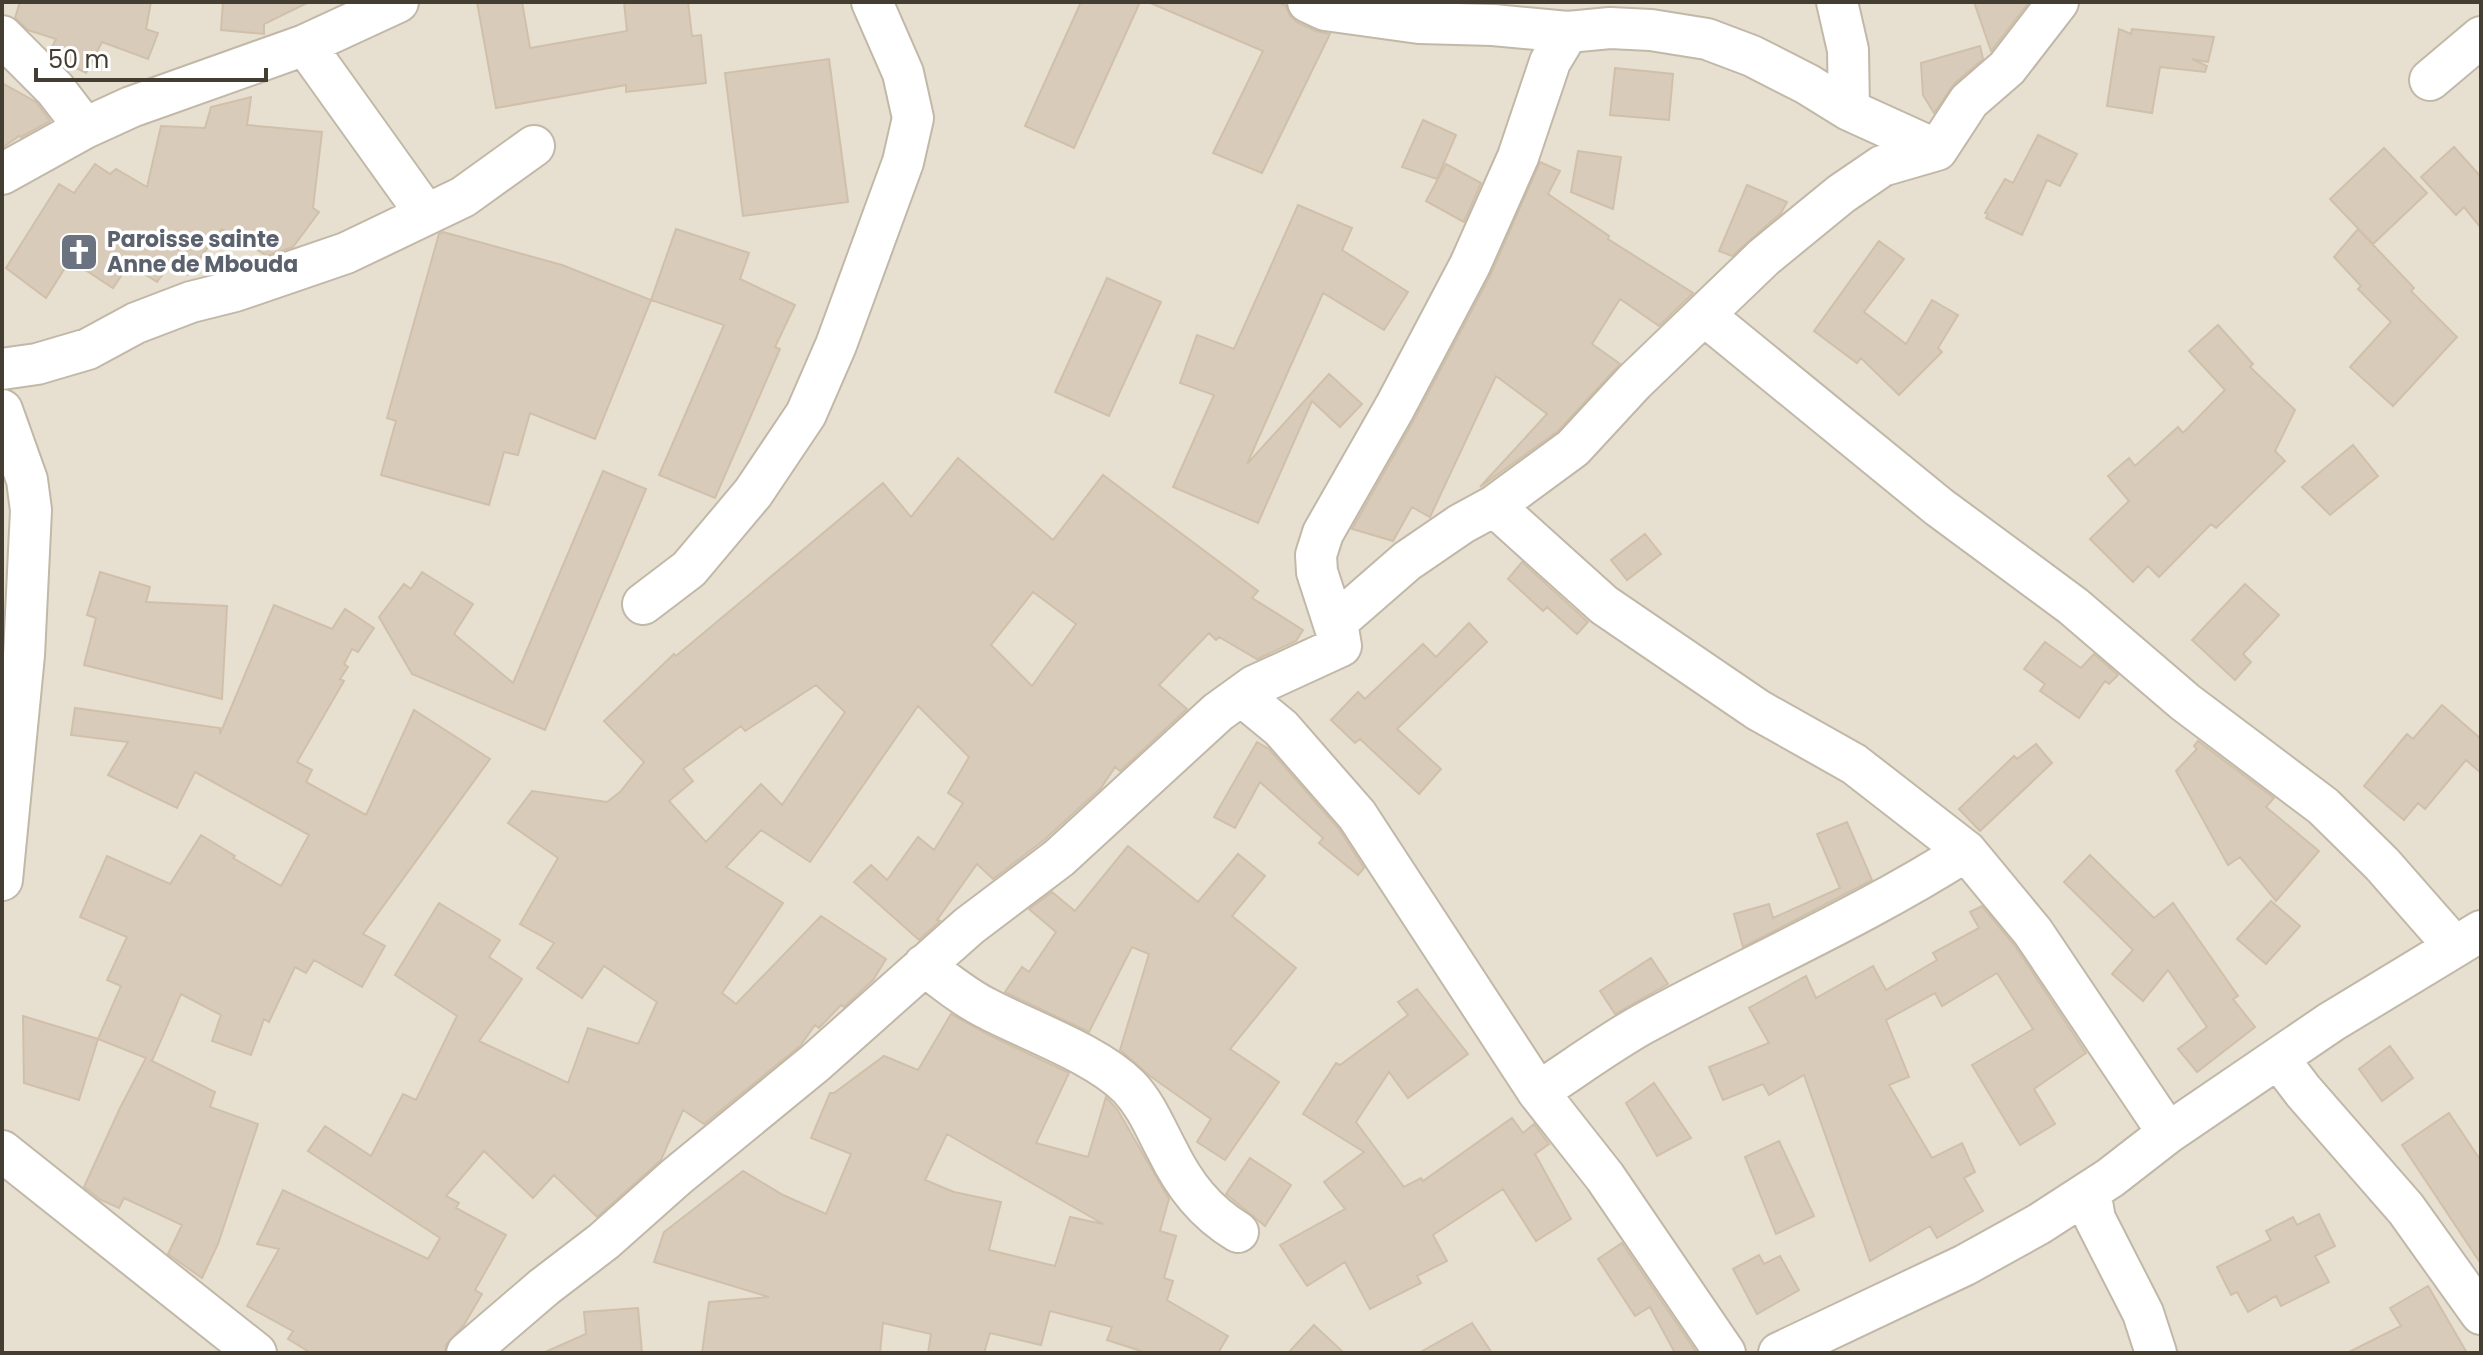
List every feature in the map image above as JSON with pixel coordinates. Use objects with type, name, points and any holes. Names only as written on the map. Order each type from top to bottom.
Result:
[{"type":"street","points":[[2,174],[85,128],[174,90],[228,74],[305,45],[398,2]]},
{"type":"street","points":[[643,604],[689,569],[753,493],[806,414],[836,345],[903,162],[913,118],[903,73],[872,2]]},
{"type":"street","points":[[1308,2],[1325,10],[1419,23],[1493,25],[1568,32],[1610,28],[1651,30],[1707,39],[1752,56],[1849,110],[1937,150]]},
{"type":"street","points":[[1837,2],[1848,50],[1849,110]]},
{"type":"street","points":[[1341,646],[1337,622],[1407,561],[1461,524],[1494,506],[1573,448],[1634,382],[1764,257],[1841,194],[1882,166],[1937,150],[1969,101],[2007,68],[2058,2]]},
{"type":"street","points":[[1341,646],[1317,572],[1316,555],[1323,533],[1395,407],[1470,265],[1518,157],[1550,62],[1568,32]]},
{"type":"street","points":[[2,36],[55,89],[85,128]]},
{"type":"street","points":[[2430,80],[2481,37]]},
{"type":"street","points":[[305,45],[426,214]]},
{"type":"street","points":[[2,369],[37,364],[88,349],[136,323],[191,302],[235,291],[346,253],[463,197],[534,146]]},
{"type":"street","points":[[1704,315],[1939,507],[2073,606],[2185,702],[2323,806],[2382,864],[2468,938],[2331,1022],[2039,1224],[1965,1265],[1779,1353]]},
{"type":"street","points":[[2,410],[27,480],[31,510],[24,655],[2,880]]},
{"type":"street","points":[[1494,506],[1604,605],[1758,710],[1854,764],[1966,851],[2033,932],[2168,1133]]},
{"type":"street","points":[[467,1353],[825,1054],[969,926],[1059,858],[1218,712],[1254,686],[1341,646]]},
{"type":"street","points":[[1242,696],[1281,728],[1357,815],[1538,1092],[1605,1177],[1725,1353]]},
{"type":"street","points":[[1538,1092],[1640,1026],[1906,889],[1966,851]]},
{"type":"street","points":[[924,965],[983,1007],[1103,1065],[1129,1087],[1150,1113],[1182,1178],[1198,1201],[1238,1232]]},
{"type":"street","points":[[2278,1058],[2406,1209],[2481,1314]]},
{"type":"street","points":[[3,1151],[256,1353]]},
{"type":"street","points":[[2090,1191],[2095,1219],[2143,1313],[2156,1353]]},
{"type":"shaded area","points":[[2,2],[2481,2],[2481,1353],[2,1353]]},
{"type":"building","points":[[20,2],[151,2],[146,29],[158,33],[148,59],[102,42],[86,73],[58,59],[50,51],[56,39],[28,30],[15,18]]},
{"type":"building","points":[[223,2],[309,2],[264,24],[264,34],[221,30]]},
{"type":"building","points":[[477,2],[522,2],[530,48],[627,31],[624,2],[688,2],[692,36],[701,35],[706,83],[626,92],[626,85],[496,108]]},
{"type":"building","points":[[1081,2],[1140,2],[1074,148],[1025,126]]},
{"type":"building","points":[[1148,2],[1278,2],[1286,6],[1290,16],[1298,23],[1330,34],[1262,173],[1213,153],[1263,51]]},
{"type":"building","points":[[1974,2],[2029,2],[1991,51]]},
{"type":"building","points":[[2119,29],[2131,34],[2132,29],[2214,37],[2208,62],[2192,59],[2207,66],[2205,72],[2160,67],[2152,113],[2107,106]]},
{"type":"building","points":[[1980,46],[1983,59],[1954,84],[1934,113],[1923,95],[1921,63]]},
{"type":"building","points":[[829,59],[848,202],[743,216],[725,73]]},
{"type":"building","points":[[1615,68],[1673,74],[1669,120],[1610,115]]},
{"type":"building","points":[[2,83],[36,102],[50,121],[2,148]]},
{"type":"building","points":[[251,97],[247,125],[322,132],[313,208],[319,212],[293,247],[267,256],[222,229],[187,275],[171,263],[157,282],[129,264],[113,288],[70,260],[46,298],[6,268],[59,184],[74,193],[95,164],[110,174],[116,169],[147,187],[161,126],[205,128],[211,107]]},
{"type":"building","points":[[1423,120],[1456,135],[1437,179],[1402,167]]},
{"type":"building","points":[[2038,135],[2077,154],[2060,186],[2047,180],[2022,235],[1986,218],[1988,214],[1985,213],[2005,179],[2013,183]]},
{"type":"building","points":[[2454,147],[2481,177],[2481,228],[2464,207],[2456,215],[2421,177]]},
{"type":"building","points":[[2384,148],[2427,193],[2373,244],[2330,199]]},
{"type":"building","points":[[1578,151],[1621,157],[1613,209],[1571,192]]},
{"type":"building","points":[[1540,162],[1560,171],[1548,194],[1609,236],[1608,239],[1693,293],[1659,326],[1620,299],[1592,344],[1620,364],[1558,431],[1480,487],[1547,414],[1496,376],[1430,517],[1412,507],[1393,541],[1352,529],[1490,276]]},
{"type":"building","points":[[1446,164],[1481,183],[1464,222],[1426,201]]},
{"type":"building","points":[[1747,185],[1787,202],[1781,213],[1732,256],[1719,251]]},
{"type":"building","points":[[1298,205],[1352,228],[1342,250],[1408,292],[1384,330],[1323,293],[1247,464],[1329,374],[1362,404],[1340,427],[1312,401],[1258,523],[1173,487],[1214,395],[1180,383],[1197,335],[1234,349]]},
{"type":"building","points":[[676,229],[749,253],[740,279],[795,305],[775,347],[780,349],[715,498],[659,475],[724,325],[651,300]]},
{"type":"building","points":[[2358,229],[2414,288],[2411,291],[2457,337],[2393,406],[2350,367],[2391,322],[2358,289],[2361,286],[2334,257]]},
{"type":"building","points":[[443,232],[562,265],[651,300],[595,439],[530,413],[518,455],[504,452],[489,505],[381,475],[396,421],[387,418],[439,234]]},
{"type":"building","points":[[1879,241],[1904,259],[1864,312],[1906,344],[1932,300],[1958,315],[1938,348],[1942,352],[1899,395],[1861,358],[1857,363],[1814,331]]},
{"type":"building","points":[[1107,278],[1161,302],[1109,416],[1055,392]]},
{"type":"building","points":[[2218,325],[2253,364],[2250,367],[2295,410],[2275,451],[2285,461],[2216,528],[2211,524],[2159,577],[2148,566],[2133,582],[2090,539],[2129,501],[2108,476],[2129,458],[2135,466],[2178,427],[2183,433],[2225,390],[2189,351]]},
{"type":"building","points":[[2353,445],[2378,476],[2330,515],[2302,487]]},
{"type":"building","points":[[958,458],[1053,540],[1103,475],[1258,591],[1252,598],[1303,630],[1296,641],[1257,659],[1219,637],[1216,640],[1209,633],[1159,685],[1187,709],[1120,771],[1115,767],[1101,788],[1044,840],[993,879],[977,864],[937,920],[940,921],[919,940],[854,882],[871,865],[887,880],[918,837],[934,850],[963,803],[948,793],[969,757],[918,706],[810,862],[761,830],[726,867],[783,903],[722,993],[736,1004],[821,916],[886,959],[873,980],[844,1007],[841,1005],[819,1028],[815,1025],[800,1046],[704,1124],[683,1110],[661,1160],[597,1217],[554,1175],[533,1198],[484,1151],[446,1196],[459,1203],[456,1208],[506,1235],[475,1290],[482,1294],[464,1325],[446,1345],[445,1353],[311,1353],[288,1339],[293,1331],[247,1306],[279,1249],[257,1244],[283,1190],[428,1259],[440,1238],[308,1151],[325,1126],[371,1156],[403,1094],[416,1100],[457,1016],[395,975],[439,903],[500,940],[489,957],[522,979],[479,1041],[568,1083],[588,1028],[638,1044],[657,1002],[604,966],[582,998],[537,968],[554,943],[520,924],[558,858],[508,823],[532,791],[607,802],[620,792],[644,762],[604,721],[674,654],[676,656],[883,483],[911,517]],"holes":[[[1033,592],[1076,624],[1032,686],[991,645]],[[816,685],[845,712],[782,805],[761,784],[706,842],[669,801],[693,781],[683,769],[741,726],[745,731]]]},
{"type":"building","points":[[603,471],[646,489],[545,730],[412,674],[379,617],[404,584],[411,589],[422,572],[473,604],[454,634],[513,683]]},
{"type":"building","points":[[1645,534],[1661,554],[1627,580],[1611,560]]},
{"type":"building","points":[[1522,562],[1588,622],[1577,634],[1547,607],[1543,611],[1508,579]]},
{"type":"building","points":[[100,572],[150,587],[146,602],[227,606],[222,699],[84,665],[96,618],[87,615]]},
{"type":"building","points":[[2245,584],[2279,615],[2243,654],[2251,662],[2235,680],[2192,640]]},
{"type":"building","points":[[274,605],[332,629],[345,609],[374,628],[358,652],[352,649],[344,664],[348,667],[340,679],[344,681],[297,762],[312,770],[306,782],[366,815],[414,710],[490,759],[363,934],[385,946],[362,987],[314,960],[306,973],[295,967],[269,1022],[264,1019],[251,1055],[212,1041],[221,1015],[181,994],[152,1061],[215,1092],[210,1107],[258,1124],[218,1244],[202,1278],[168,1254],[182,1225],[124,1198],[119,1208],[101,1200],[84,1187],[146,1058],[98,1039],[121,986],[107,980],[127,937],[80,917],[107,856],[170,884],[201,835],[281,886],[309,835],[195,772],[177,808],[108,775],[128,742],[71,735],[75,708],[220,728],[220,734]]},
{"type":"building","points":[[1469,623],[1487,642],[1397,729],[1441,769],[1419,794],[1360,739],[1355,743],[1331,720],[1358,692],[1365,699],[1423,644],[1436,657]]},
{"type":"building","points":[[2045,642],[2081,668],[2094,654],[2118,675],[2109,684],[2105,681],[2079,718],[2040,691],[2045,684],[2024,669]]},
{"type":"building","points":[[2442,705],[2481,739],[2481,773],[2466,760],[2425,809],[2418,803],[2404,820],[2364,786],[2407,734],[2413,739]]},
{"type":"building","points":[[2198,741],[2274,798],[2266,807],[2319,851],[2276,901],[2240,857],[2228,865],[2176,771],[2197,749],[2194,746]]},
{"type":"building","points":[[1257,742],[1269,749],[1339,829],[1364,868],[1358,875],[1319,843],[1323,838],[1260,782],[1235,828],[1214,817]]},
{"type":"building","points":[[2036,744],[2052,763],[1980,831],[1959,809],[2014,756],[2017,759]]},
{"type":"building","points":[[1847,822],[1872,880],[1743,947],[1734,914],[1769,904],[1773,918],[1840,888],[1817,834]]},
{"type":"building","points":[[1128,846],[1198,902],[1238,854],[1265,876],[1232,916],[1296,968],[1230,1049],[1279,1082],[1225,1160],[1197,1142],[1211,1119],[1150,1076],[1120,1050],[1149,954],[1132,947],[1089,1032],[1005,992],[1022,967],[1029,972],[1056,932],[1029,909],[1052,892],[1075,911]]},
{"type":"building","points":[[2090,855],[2154,918],[2173,903],[2238,996],[2233,999],[2255,1027],[2197,1072],[2178,1049],[2207,1027],[2168,970],[2143,1001],[2112,974],[2133,950],[2064,882]]},
{"type":"building","points":[[2271,901],[2300,926],[2266,964],[2237,939]]},
{"type":"building","points":[[1982,906],[2015,946],[2086,1053],[2034,1089],[2055,1124],[2020,1145],[1972,1065],[2033,1029],[1997,973],[1942,1006],[1935,993],[1886,1020],[1909,1077],[1889,1085],[1932,1158],[1962,1143],[1975,1172],[1964,1178],[1983,1211],[1937,1238],[1930,1226],[1870,1261],[1804,1075],[1769,1095],[1763,1084],[1723,1100],[1709,1067],[1769,1043],[1749,1008],[1806,976],[1816,998],[1873,966],[1886,990],[1937,960],[1933,953],[1979,928],[1970,912]]},
{"type":"building","points":[[1651,958],[1668,984],[1615,1014],[1600,991]]},
{"type":"building","points":[[1417,989],[1468,1054],[1408,1098],[1389,1072],[1356,1122],[1404,1187],[1421,1178],[1423,1181],[1512,1118],[1523,1133],[1534,1124],[1549,1144],[1535,1154],[1571,1219],[1536,1241],[1503,1189],[1433,1235],[1447,1261],[1417,1276],[1421,1283],[1370,1309],[1345,1262],[1307,1286],[1280,1245],[1345,1209],[1324,1182],[1364,1152],[1303,1114],[1336,1063],[1340,1065],[1408,1015],[1398,1002]]},
{"type":"building","points":[[951,1014],[1069,1073],[1036,1143],[1088,1157],[1106,1097],[1117,1109],[1169,1199],[1160,1231],[1176,1236],[1164,1278],[1173,1281],[1167,1300],[1228,1336],[1218,1353],[1147,1353],[1107,1340],[1112,1327],[1050,1311],[1041,1345],[990,1333],[984,1353],[928,1353],[931,1334],[883,1323],[880,1353],[702,1353],[709,1302],[769,1297],[654,1262],[664,1232],[743,1171],[783,1195],[826,1214],[851,1154],[811,1138],[830,1093],[884,1056],[918,1070]],"holes":[[[947,1134],[1103,1224],[1070,1217],[1055,1266],[989,1250],[1001,1202],[954,1192],[925,1180]]]},
{"type":"building","points":[[23,1016],[98,1039],[79,1100],[24,1083]]},
{"type":"building","points":[[2390,1046],[2413,1078],[2382,1101],[2359,1069]]},
{"type":"building","points":[[1654,1083],[1691,1138],[1657,1156],[1626,1103]]},
{"type":"building","points":[[2449,1113],[2481,1161],[2481,1264],[2402,1145]]},
{"type":"building","points":[[1779,1141],[1814,1216],[1776,1234],[1745,1157]]},
{"type":"building","points":[[1250,1158],[1291,1185],[1265,1226],[1226,1194]]},
{"type":"building","points":[[2319,1214],[2335,1246],[2315,1256],[2329,1282],[2281,1306],[2276,1296],[2248,1312],[2237,1292],[2231,1295],[2217,1267],[2271,1240],[2266,1231],[2293,1217],[2297,1225]]},
{"type":"building","points":[[1622,1243],[1697,1353],[1675,1353],[1650,1307],[1635,1316],[1598,1259]]},
{"type":"building","points":[[1759,1255],[1764,1264],[1780,1256],[1799,1290],[1757,1314],[1733,1269]]},
{"type":"building","points":[[2428,1286],[2467,1353],[2347,1353],[2401,1326],[2390,1308]]},
{"type":"building","points":[[638,1308],[642,1353],[543,1353],[586,1334],[584,1312]]},
{"type":"building","points":[[1472,1323],[1492,1353],[1419,1353]]},
{"type":"building","points":[[1314,1325],[1344,1353],[1288,1353]]},
{"type":"place","name":"Paroisse sainte Anne de Mbouda","points":[[79,252]]}]
